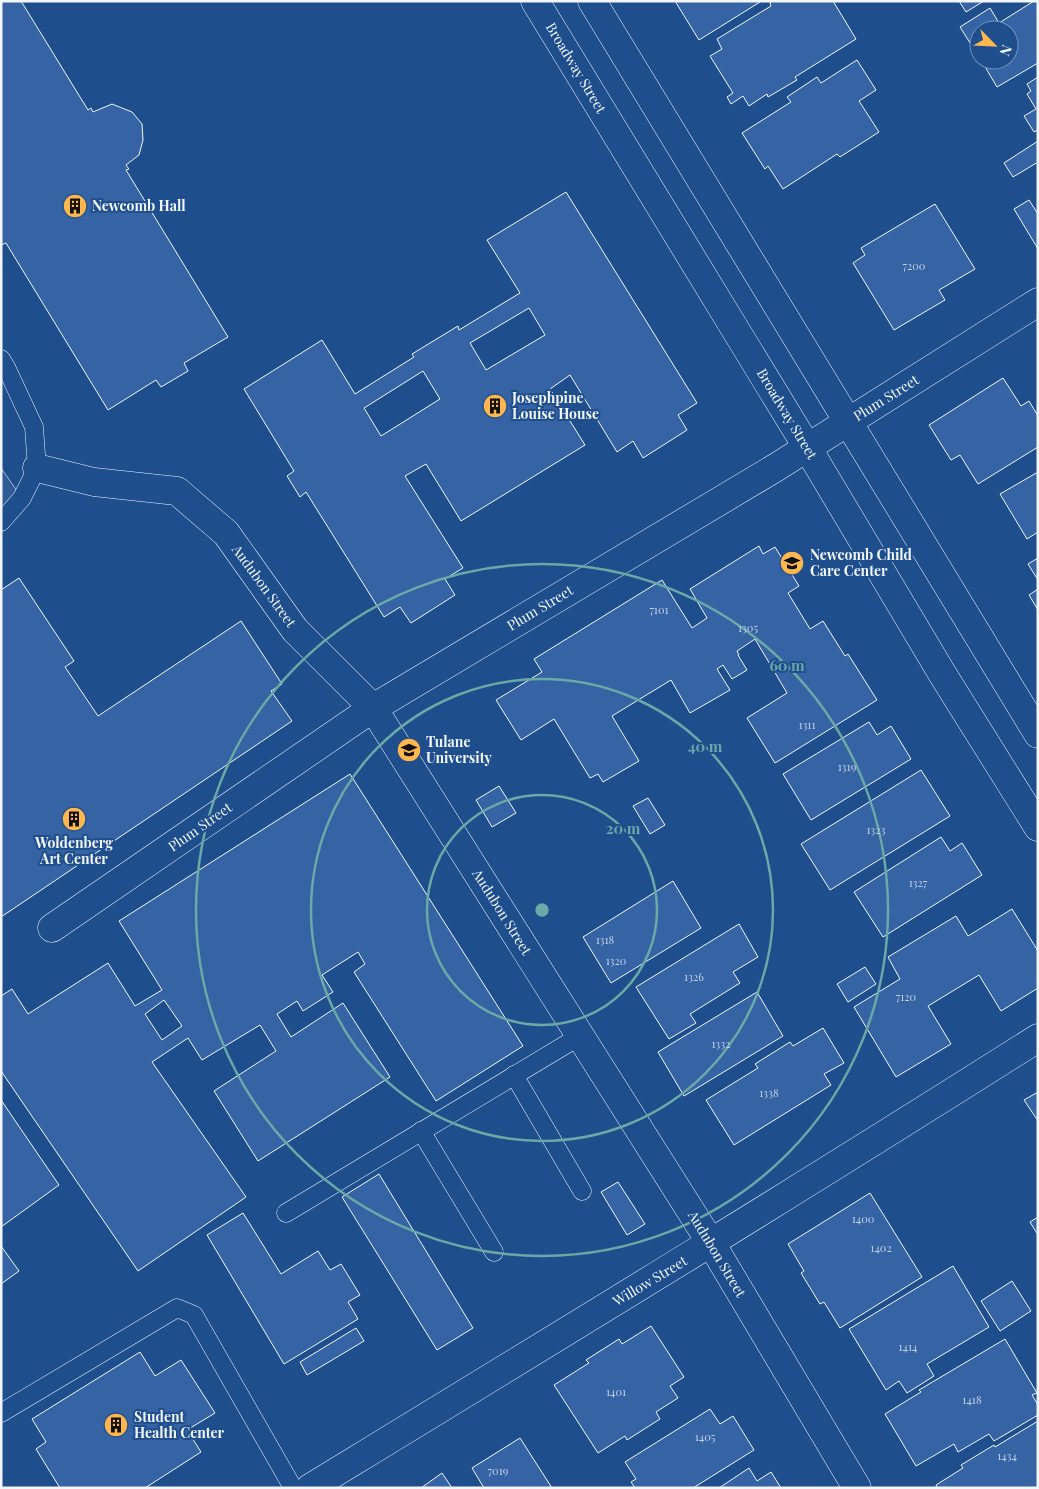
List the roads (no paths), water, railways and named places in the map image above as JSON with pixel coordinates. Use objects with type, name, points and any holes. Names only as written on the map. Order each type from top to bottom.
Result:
[{"type":"street","name":"Broadway Street","points":[[535,1],[807,447],[943,675],[1038,827]]},
{"type":"street","points":[[592,1],[1038,734]]},
{"type":"street","name":"Plum Street","points":[[52,928],[373,708],[767,473],[1038,302]]},
{"type":"street","name":"Audubon Street","points":[[37,468],[94,482],[177,491],[226,533],[296,630],[373,708],[711,1243],[857,1488]]},
{"type":"street","name":"Willow Street","points":[[310,1488],[881,1138],[1038,1038]]},
{"type":"lane","points":[[1,359],[34,427],[37,468],[22,498],[1,522]]},
{"type":"lane","points":[[286,1213],[580,1036]]},
{"type":"lane","points":[[514,1076],[582,1191]]},
{"type":"lane","points":[[421,1131],[494,1252]]},
{"type":"lane","points":[[1,1414],[177,1308],[194,1315],[293,1488]]},
{"type":"place","name":"Newcomb Hall","points":[[75,206]]},
{"type":"place","name":"Josephpine Louise House","points":[[495,406]]},
{"type":"place","name":"Newcomb Child Care Center","points":[[792,563]]},
{"type":"place","name":"Tulane University","points":[[409,750]]},
{"type":"place","name":"Woldenberg Art Center","points":[[74,819]]},
{"type":"place","name":"Student Health Center","points":[[116,1425]]}]
